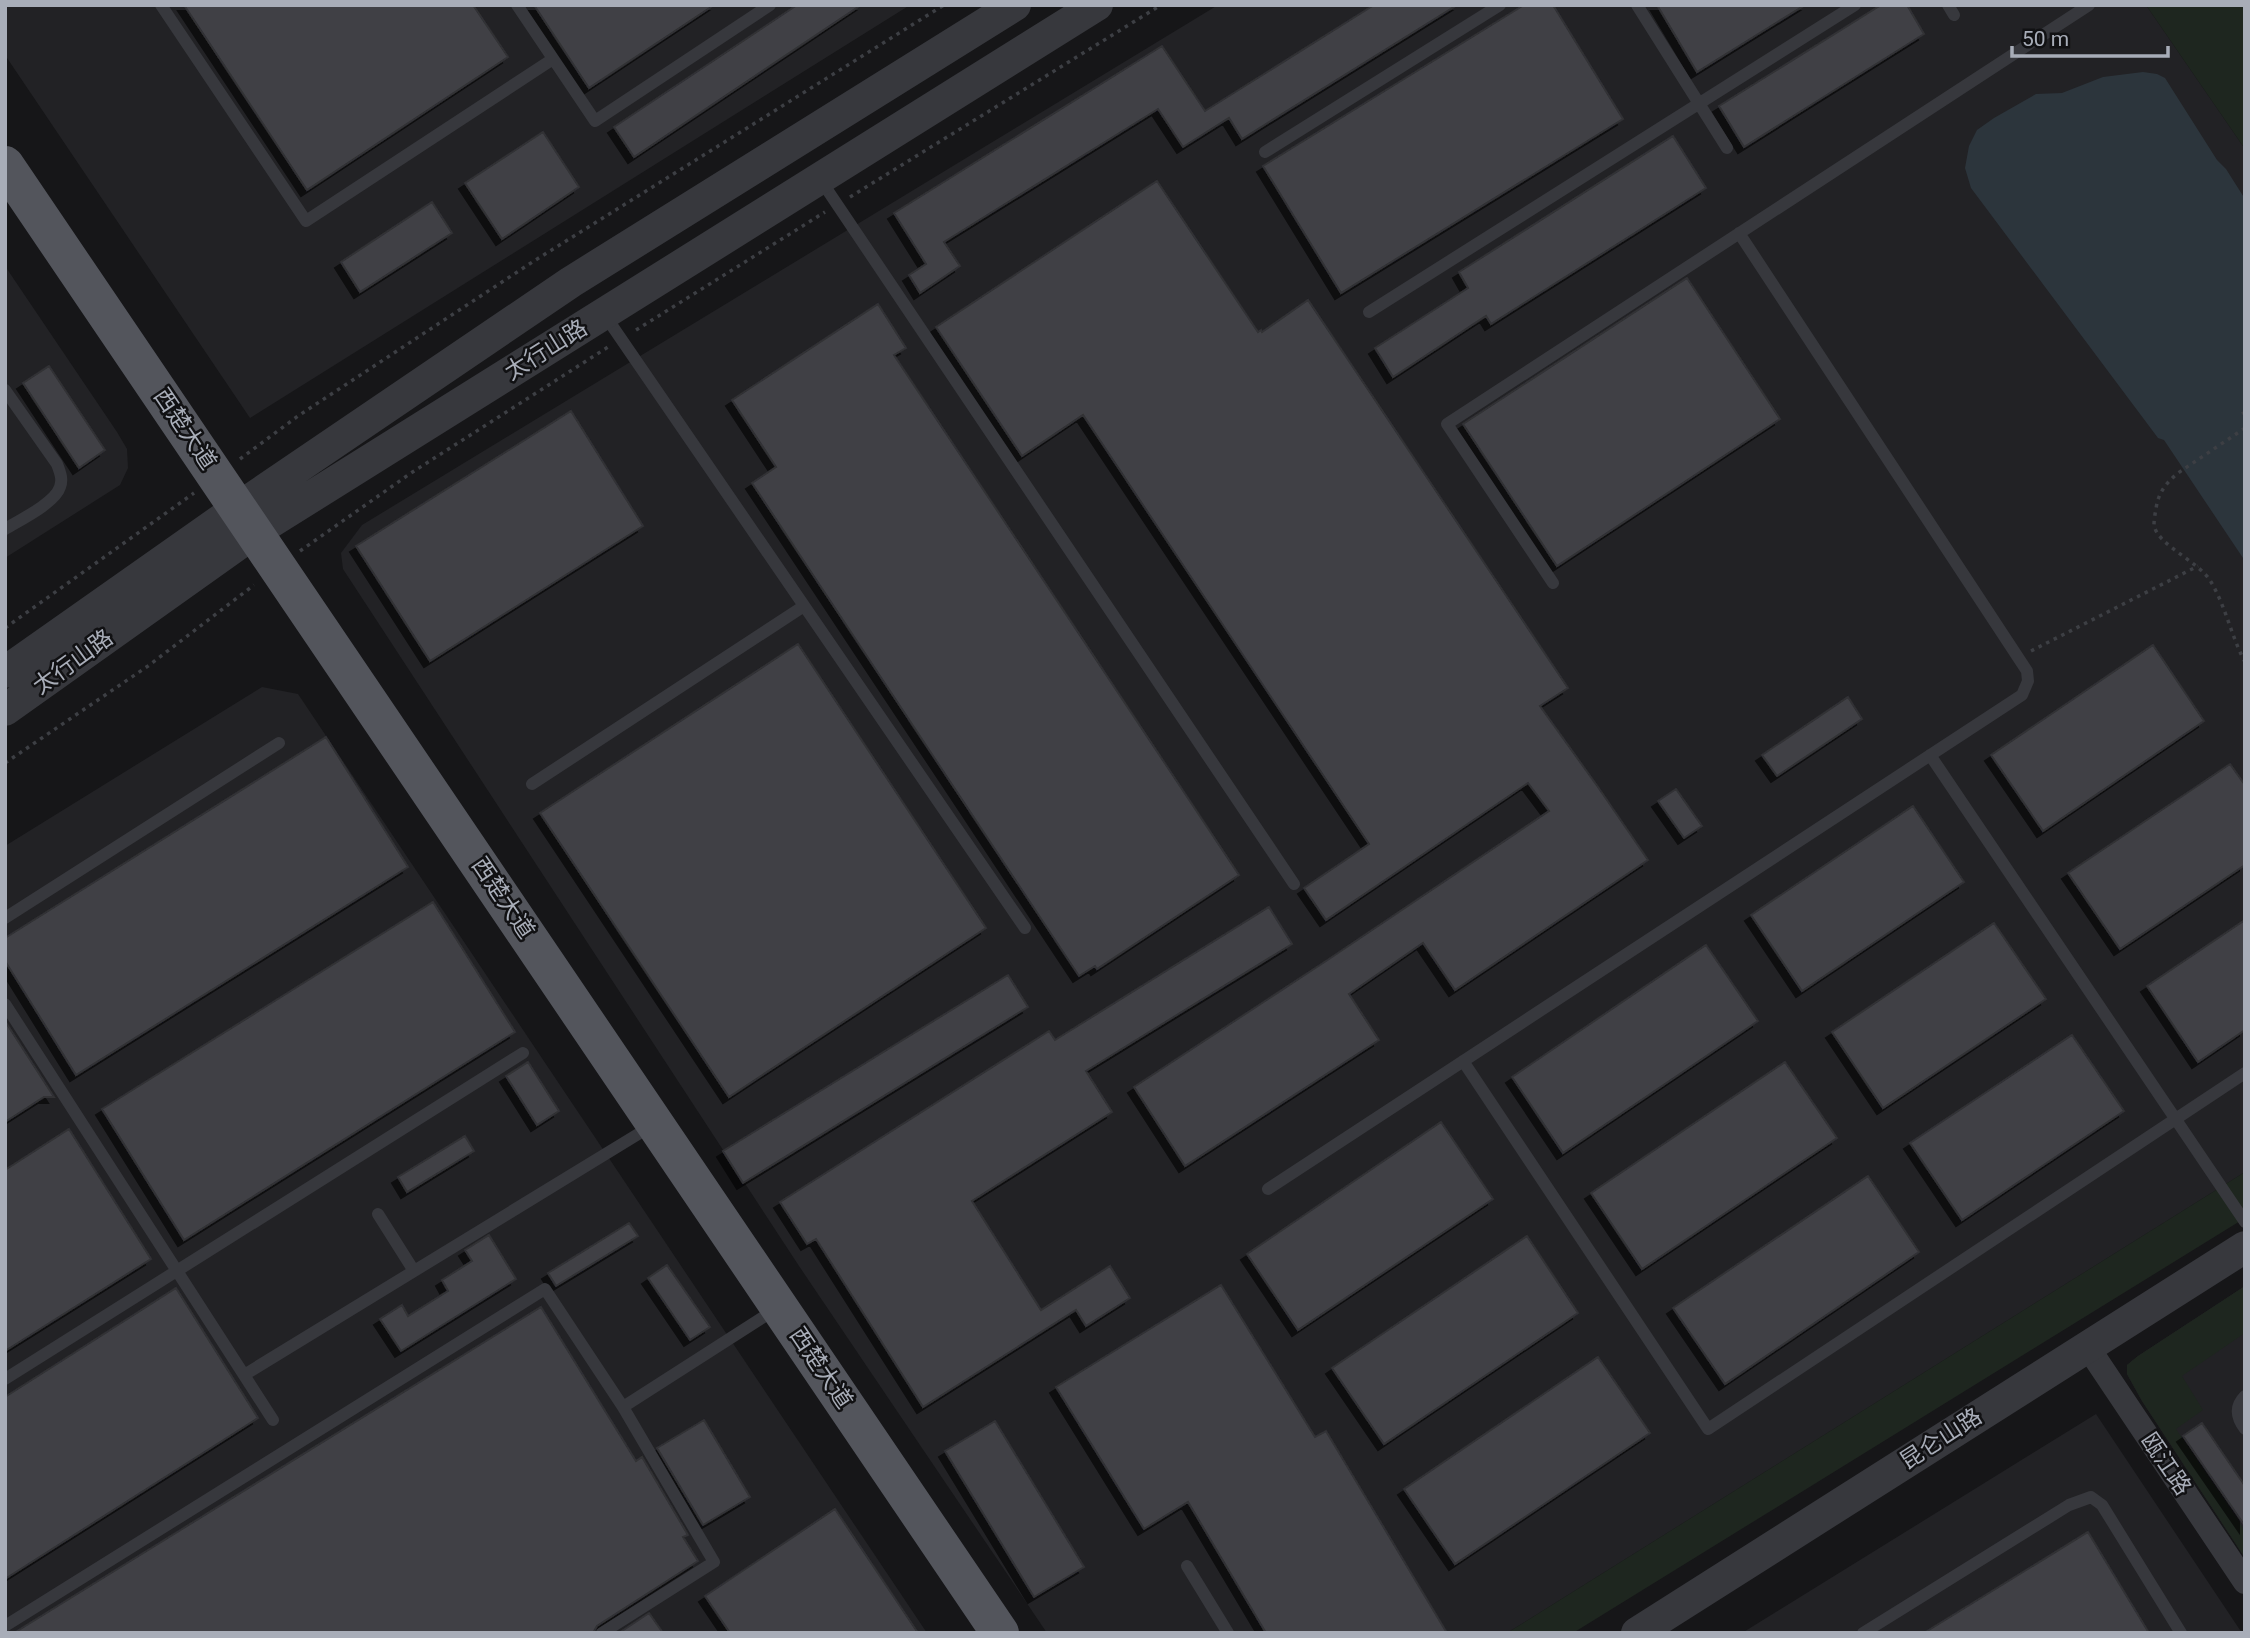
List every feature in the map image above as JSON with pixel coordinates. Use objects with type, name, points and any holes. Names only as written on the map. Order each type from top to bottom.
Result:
[{"type":"main road","name":"西楚大道","points":[[5,165],[1000,1633]]},
{"type":"street","name":"太行山路","points":[[5,710],[246,520],[571,282],[1015,5]]},
{"type":"street","name":"太行山路","points":[[5,673],[246,520],[612,326],[820,178],[1097,5]]},
{"type":"street","name":"昆仑山路","points":[[1637,1633],[2245,1247]]},
{"type":"street","name":"瓯江路","points":[[2087,1346],[2245,1582]]},
{"type":"lane","points":[[162,5],[306,221],[553,59]]},
{"type":"lane","points":[[517,5],[595,121],[770,5]]},
{"type":"lane","points":[[1265,152],[1500,5]]},
{"type":"lane","points":[[1637,5],[1727,148]]},
{"type":"lane","points":[[1369,312],[1855,5]]},
{"type":"lane","points":[[1553,583],[1447,424],[2089,5]]},
{"type":"lane","points":[[820,178],[1294,884]]},
{"type":"lane","points":[[1268,1189],[2022,695],[2028,681],[2027,671],[1739,233]]},
{"type":"lane","points":[[612,326],[1025,928]]},
{"type":"lane","points":[[5,390],[57,464],[61,477],[60,489],[46,503],[5,529]]},
{"type":"lane","points":[[532,784],[804,606]]},
{"type":"lane","points":[[5,918],[279,743]]},
{"type":"lane","points":[[1930,755],[2245,1222]]},
{"type":"lane","points":[[5,1004],[273,1420]]},
{"type":"lane","points":[[5,1379],[523,1053]]},
{"type":"lane","points":[[1463,1061],[1709,1429],[2245,1073]]},
{"type":"lane","points":[[244,1375],[655,1123]]},
{"type":"lane","points":[[378,1213],[414,1271]]},
{"type":"lane","points":[[6,1629],[545,1289],[623,1407],[714,1562],[602,1633]]},
{"type":"lane","points":[[623,1407],[779,1307]]},
{"type":"lane","points":[[2245,1396],[2237,1406],[2237,1418],[2245,1429]]},
{"type":"lane","points":[[1863,1633],[2069,1505],[2091,1497],[2102,1505],[2181,1633]]},
{"type":"lane","points":[[1187,1566],[1228,1633]]},
{"type":"path","points":[[5,628],[298,416],[523,268],[944,5]]},
{"type":"path","points":[[5,763],[148,666],[278,567],[612,326],[837,205],[1161,5]]},
{"type":"path","points":[[2245,428],[2178,472],[2162,490],[2154,524],[2163,540],[2198,566],[2211,582],[2245,662]]},
{"type":"path","points":[[2019,658],[2198,566]]},
{"type":"shaded area","points":[[5,5],[910,5],[250,418],[5,55]]},
{"type":"shaded area","points":[[1218,5],[2146,5],[2245,149],[2245,1172],[1507,1633],[1047,1633],[799,1266],[343,569],[341,553],[362,525]]},
{"type":"shaded area","points":[[2146,5],[2245,5],[2245,149]]},
{"type":"shaded area","points":[[2143,72],[2165,78],[2245,199],[2245,561],[2164,440],[2158,438],[1971,188],[1965,168],[1969,146],[1977,130],[2036,94],[2062,93],[2103,77]]},
{"type":"shaded area","points":[[5,266],[117,432],[127,449],[128,468],[120,485],[5,558]]},
{"type":"shaded area","points":[[262,687],[298,694],[927,1633],[5,1633],[5,846]]},
{"type":"shaded area","points":[[2245,1172],[2245,1218],[1573,1633],[1507,1633]]},
{"type":"shaded area","points":[[2245,1286],[2245,1558],[2142,1401],[2127,1374],[2127,1365]]},
{"type":"shaded area","points":[[2245,1286],[2245,1333],[2182,1376],[2203,1410],[2176,1429],[2245,1531],[2245,1558],[2142,1401],[2127,1374],[2127,1365]]},
{"type":"shaded area","points":[[2096,1414],[2242,1633],[1742,1633]]},
{"type":"building","points":[[184,5],[473,5],[508,57],[307,190]]},
{"type":"building","points":[[534,5],[714,5],[589,88]]},
{"type":"building","points":[[797,5],[861,5],[634,157],[614,127]]},
{"type":"building","points":[[1374,5],[1457,5],[1242,139],[1229,118],[1183,147],[1158,109],[944,242],[960,266],[920,293],[909,275],[926,264],[894,213],[1162,46],[1205,111]]},
{"type":"building","points":[[1524,5],[1553,5],[1623,119],[1341,293],[1263,166]]},
{"type":"building","points":[[1657,5],[1805,5],[1697,72]]},
{"type":"building","points":[[1881,5],[1907,5],[1924,34],[1744,147],[1719,106]]},
{"type":"building","points":[[543,132],[579,187],[502,239],[465,183]]},
{"type":"building","points":[[1673,136],[1706,188],[1491,324],[1486,316],[1393,377],[1375,348],[1468,288],[1459,272]]},
{"type":"building","points":[[1157,181],[1258,332],[1262,332],[1308,300],[1568,688],[1540,706],[1648,860],[1455,990],[1423,943],[1349,994],[1379,1040],[1185,1166],[1134,1087],[1549,811],[1528,783],[1326,920],[1304,888],[1369,844],[1083,415],[1022,456],[936,327]]},
{"type":"building","points":[[432,202],[452,233],[360,292],[341,262]]},
{"type":"building","points":[[1687,278],[1780,419],[1557,566],[1463,424]]},
{"type":"building","points":[[878,304],[906,348],[894,355],[1239,875],[1097,969],[1095,966],[1079,976],[752,483],[776,467],[732,400]]},
{"type":"building","points":[[49,366],[105,450],[79,468],[23,383]]},
{"type":"building","points":[[571,411],[643,526],[430,661],[356,546]]},
{"type":"building","points":[[798,644],[986,928],[729,1097],[540,813]]},
{"type":"building","points":[[2153,645],[2204,721],[2043,831],[1991,755]]},
{"type":"building","points":[[1848,697],[1862,719],[1777,776],[1762,755]]},
{"type":"building","points":[[326,737],[408,867],[76,1075],[5,961],[5,938]]},
{"type":"building","points":[[2230,764],[2245,785],[2245,865],[2120,949],[2068,873]]},
{"type":"building","points":[[1676,789],[1702,826],[1684,838],[1658,801]]},
{"type":"building","points":[[1913,806],[1964,882],[1802,991],[1751,915]]},
{"type":"building","points":[[433,902],[515,1032],[184,1240],[102,1109]]},
{"type":"building","points":[[1269,907],[1292,944],[1086,1071],[1112,1112],[972,1201],[1041,1310],[1110,1266],[1130,1298],[1086,1326],[1076,1310],[923,1407],[816,1239],[807,1244],[780,1202],[1049,1031],[1055,1040]]},
{"type":"building","points":[[2245,920],[2245,1030],[2198,1062],[2147,986]]},
{"type":"building","points":[[1994,923],[2046,999],[1883,1108],[1832,1032]]},
{"type":"building","points":[[1706,945],[1758,1021],[1563,1153],[1512,1077]]},
{"type":"building","points":[[1008,975],[1028,1007],[743,1183],[723,1151]]},
{"type":"building","points":[[5,1021],[54,1097],[44,1097],[5,1122]]},
{"type":"building","points":[[2072,1035],[2124,1111],[1962,1220],[1910,1143]]},
{"type":"building","points":[[528,1062],[559,1111],[537,1125],[506,1076]]},
{"type":"building","points":[[1785,1062],[1837,1138],[1642,1269],[1591,1193]]},
{"type":"building","points":[[1441,1122],[1493,1199],[1298,1330],[1247,1254]]},
{"type":"building","points":[[69,1129],[151,1259],[5,1351],[5,1170]]},
{"type":"building","points":[[465,1136],[474,1151],[407,1192],[398,1177]]},
{"type":"building","points":[[1868,1176],[1919,1252],[1725,1384],[1673,1308]]},
{"type":"building","points":[[629,1223],[638,1236],[556,1286],[548,1273]]},
{"type":"building","points":[[489,1235],[516,1279],[401,1351],[380,1319],[402,1305],[408,1316],[448,1291],[442,1280],[472,1261],[465,1250]]},
{"type":"building","points":[[1527,1236],[1578,1313],[1384,1444],[1332,1368]]},
{"type":"building","points":[[667,1265],[710,1327],[690,1340],[648,1278]]},
{"type":"building","points":[[1221,1285],[1315,1437],[1326,1431],[1447,1633],[1266,1633],[1188,1502],[1144,1529],[1056,1387]]},
{"type":"building","points":[[176,1288],[258,1418],[5,1579],[5,1397]]},
{"type":"building","points":[[541,1307],[636,1461],[642,1457],[688,1535],[683,1537],[698,1561],[597,1626],[593,1633],[14,1633]]},
{"type":"building","points":[[1598,1357],[1650,1433],[1455,1564],[1404,1489]]},
{"type":"building","points":[[704,1420],[750,1497],[703,1525],[657,1448]]},
{"type":"building","points":[[995,1421],[1084,1567],[1034,1597],[945,1451]]},
{"type":"building","points":[[2202,1423],[2245,1486],[2245,1526],[2183,1436]]},
{"type":"building","points":[[835,1509],[918,1633],[730,1633],[705,1596]]},
{"type":"building","points":[[2088,1532],[2149,1633],[1924,1633]]},
{"type":"building","points":[[649,1613],[663,1633],[619,1633]]}]
